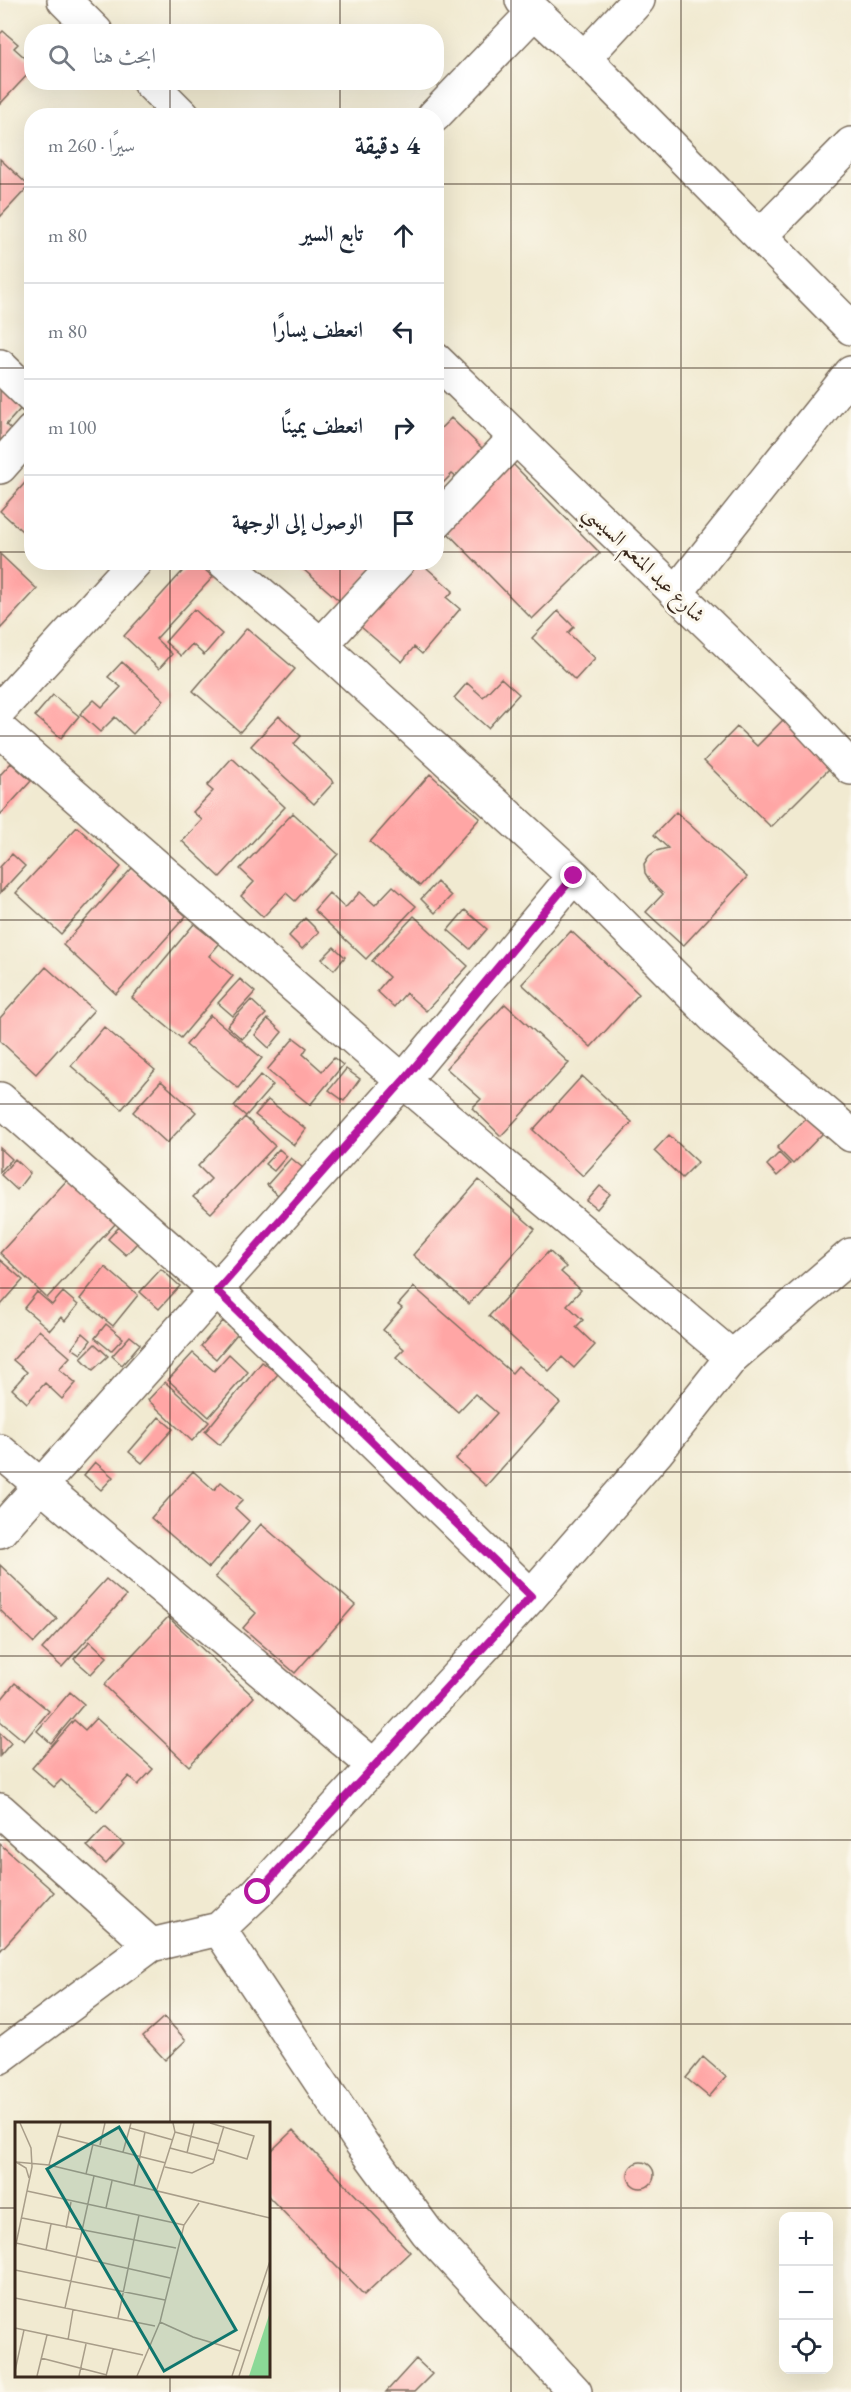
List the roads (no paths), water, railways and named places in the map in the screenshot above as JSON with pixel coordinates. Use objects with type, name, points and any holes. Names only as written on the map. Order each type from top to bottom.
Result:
[{"type":"street","points":[[64,0],[88,24]]},
{"type":"street","points":[[584,58],[638,0]]},
{"type":"street","points":[[441,108],[528,6],[584,58],[851,328]]},
{"type":"street","points":[[157,90],[175,108]]},
{"type":"street","points":[[760,236],[851,144]]},
{"type":"street","points":[[0,366],[24,389]]},
{"type":"street","name":"شارع عبد المنعم السيسي","points":[[444,368],[850,764]]},
{"type":"street","points":[[676,593],[851,373]]},
{"type":"street","points":[[444,514],[516,437]]},
{"type":"street","points":[[0,467],[24,440]]},
{"type":"street","points":[[0,709],[128,570]]},
{"type":"street","points":[[233,570],[321,645],[574,876],[722,1025],[851,1135]]},
{"type":"street","points":[[321,645],[391,570]]},
{"type":"street","points":[[0,730],[403,1081],[732,1357]]},
{"type":"street","points":[[0,1531],[403,1081],[574,876]]},
{"type":"street","points":[[0,1099],[217,1291],[531,1596]]},
{"type":"street","points":[[0,2057],[151,1945],[219,1929],[258,1892],[531,1596],[656,1453],[732,1357],[851,1255]]},
{"type":"street","points":[[0,1451],[374,1766]]},
{"type":"street","points":[[0,1809],[151,1945]]},
{"type":"street","points":[[219,1929],[362,2144],[427,2232],[575,2392]]}]
